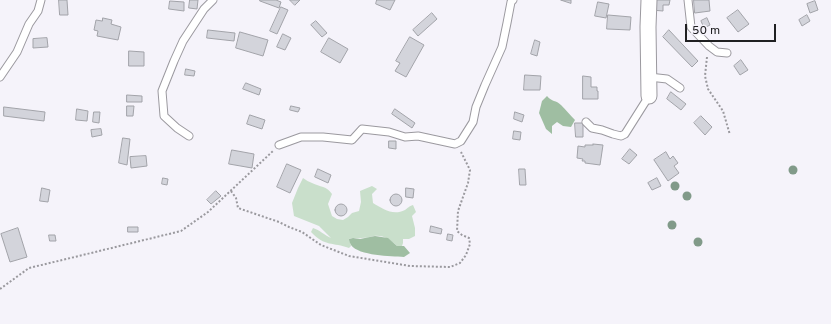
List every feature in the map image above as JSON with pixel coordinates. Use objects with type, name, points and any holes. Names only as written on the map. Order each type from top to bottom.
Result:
[{"type":"street","points":[[649,0],[649,96]]},
{"type":"lane","points":[[0,77],[16,52],[29,24],[38,11],[41,0]]},
{"type":"lane","points":[[189,136],[164,116],[162,91],[183,40],[212,0]]},
{"type":"lane","points":[[279,144],[301,137],[323,137],[352,140],[362,130],[383,131],[405,137],[418,136],[455,144],[461,141],[473,122],[476,107],[502,47],[511,2],[513,0]]},
{"type":"lane","points":[[688,0],[691,27],[709,46],[717,52],[727,53]]},
{"type":"lane","points":[[649,77],[667,79],[680,88]]},
{"type":"lane","points":[[586,122],[592,128],[621,136],[625,134],[649,96]]},
{"type":"path","points":[[709,46],[705,76],[708,89],[723,111],[730,135]]},
{"type":"path","points":[[231,191],[236,198],[238,208],[279,222],[302,232],[321,246],[349,256],[410,266],[450,267],[460,263],[466,255],[470,244],[469,238],[456,231],[458,211],[468,183],[470,170],[460,149],[461,141]]},
{"type":"path","points":[[0,289],[29,268],[181,231],[208,212],[279,144]]},
{"type":"green space","points":[[547,96],[559,103],[575,120],[571,127],[563,126],[557,122],[552,126],[552,134],[546,129],[539,113],[542,101]]},
{"type":"green space","points":[[303,178],[330,191],[332,194],[328,204],[332,216],[337,219],[343,220],[352,213],[359,211],[361,202],[360,191],[372,186],[377,189],[372,194],[373,203],[384,209],[392,212],[401,212],[413,205],[416,212],[412,216],[415,236],[409,239],[403,239],[402,246],[397,246],[387,238],[381,236],[349,239],[351,246],[349,248],[321,240],[311,232],[313,228],[331,238],[319,226],[294,216],[292,203]]},
{"type":"green space","points":[[375,236],[388,238],[397,246],[404,246],[410,253],[404,257],[384,256],[368,253],[355,249],[349,240],[353,238],[360,239]]},
{"type":"building","points":[[59,0],[67,0],[68,15],[60,15]]},
{"type":"building","points":[[190,0],[198,0],[197,9],[189,8]]},
{"type":"building","points":[[260,0],[276,0],[281,2],[279,8]]},
{"type":"building","points":[[290,0],[300,0],[295,5]]},
{"type":"building","points":[[377,0],[395,0],[390,10],[376,4]]},
{"type":"building","points":[[561,0],[571,0],[571,3]]},
{"type":"building","points":[[652,0],[670,0],[669,5],[663,5],[663,11],[651,10]]},
{"type":"building","points":[[694,0],[709,0],[710,11],[695,13]]},
{"type":"building","points":[[170,1],[184,2],[184,11],[169,9]]},
{"type":"building","points":[[815,1],[818,10],[810,13],[807,4]]},
{"type":"building","points":[[598,2],[609,4],[606,18],[595,16]]},
{"type":"building","points":[[281,7],[288,10],[277,34],[270,31]]},
{"type":"building","points":[[738,10],[749,24],[738,32],[727,18]]},
{"type":"building","points":[[432,13],[437,19],[418,36],[413,30]]},
{"type":"building","points":[[608,15],[631,17],[630,30],[607,29]]},
{"type":"building","points":[[807,15],[810,21],[802,26],[799,20]]},
{"type":"building","points":[[103,18],[112,20],[111,24],[121,27],[118,40],[97,36],[98,31],[94,30],[96,20],[102,21]]},
{"type":"building","points":[[707,18],[710,25],[704,28],[701,21]]},
{"type":"building","points":[[316,21],[327,33],[322,37],[311,25]]},
{"type":"building","points":[[208,30],[235,33],[234,41],[207,38]]},
{"type":"building","points":[[669,30],[698,61],[692,67],[663,37]]},
{"type":"building","points":[[240,32],[268,40],[263,56],[236,48]]},
{"type":"building","points":[[283,34],[291,38],[285,50],[277,47]]},
{"type":"building","points":[[410,37],[424,45],[406,77],[395,71],[400,63],[396,61]]},
{"type":"building","points":[[47,38],[48,47],[33,48],[33,39]]},
{"type":"building","points":[[329,38],[348,49],[340,63],[321,52]]},
{"type":"building","points":[[535,40],[540,42],[537,56],[531,54]]},
{"type":"building","points":[[129,51],[144,52],[144,66],[129,66]]},
{"type":"building","points":[[741,60],[748,70],[740,75],[734,66]]},
{"type":"building","points":[[186,69],[195,71],[194,76],[185,75]]},
{"type":"building","points":[[525,75],[541,76],[540,90],[524,90]]},
{"type":"building","points":[[583,76],[591,77],[591,87],[597,87],[598,99],[583,99]]},
{"type":"building","points":[[246,83],[261,89],[259,95],[243,89]]},
{"type":"building","points":[[671,92],[686,104],[681,110],[667,99]]},
{"type":"building","points":[[127,95],[142,96],[142,102],[127,102]]},
{"type":"building","points":[[127,106],[134,106],[133,116],[127,116]]},
{"type":"building","points":[[291,106],[300,108],[298,112],[290,110]]},
{"type":"building","points":[[4,107],[45,112],[44,121],[4,116]]},
{"type":"building","points":[[77,109],[88,111],[87,121],[76,120]]},
{"type":"building","points":[[395,109],[415,123],[412,128],[392,114]]},
{"type":"building","points":[[94,112],[100,112],[99,123],[93,122]]},
{"type":"building","points":[[515,112],[524,115],[522,122],[514,119]]},
{"type":"building","points":[[250,115],[265,120],[262,129],[247,124]]},
{"type":"building","points":[[701,116],[712,127],[705,135],[694,123]]},
{"type":"building","points":[[575,123],[583,123],[583,137],[576,137]]},
{"type":"building","points":[[101,129],[102,135],[92,137],[91,130]]},
{"type":"building","points":[[514,131],[521,132],[520,140],[513,139]]},
{"type":"building","points":[[123,138],[130,139],[127,165],[119,163]]},
{"type":"building","points":[[389,141],[396,141],[396,149],[389,148]]},
{"type":"building","points":[[585,145],[603,145],[600,165],[585,163],[585,161],[582,161],[583,159],[577,158],[578,146],[585,147]]},
{"type":"building","points":[[630,149],[637,155],[629,164],[622,159]]},
{"type":"building","points":[[232,150],[254,154],[252,168],[229,164]]},
{"type":"building","points":[[666,152],[670,159],[673,156],[678,163],[674,166],[679,173],[668,181],[654,160]]},
{"type":"building","points":[[146,156],[147,166],[131,168],[130,157]]},
{"type":"building","points":[[287,164],[301,170],[290,193],[277,187]]},
{"type":"building","points":[[318,169],[331,175],[328,183],[315,177]]},
{"type":"building","points":[[519,169],[525,169],[526,185],[520,185]]},
{"type":"building","points":[[163,178],[168,179],[167,185],[162,184]]},
{"type":"building","points":[[657,178],[661,186],[652,190],[648,183]]},
{"type":"building","points":[[42,188],[50,190],[48,202],[40,201]]},
{"type":"building","points":[[406,188],[414,189],[413,198],[406,197]]},
{"type":"building","points":[[216,191],[221,196],[211,204],[207,200]]},
{"type":"building","points":[[396,194],[400,196],[402,200],[400,204],[396,206],[392,204],[390,200],[392,196]]},
{"type":"building","points":[[341,204],[345,206],[347,210],[345,214],[341,216],[337,214],[335,210],[337,206]]},
{"type":"building","points":[[431,226],[442,229],[441,234],[430,232]]},
{"type":"building","points":[[128,227],[138,227],[138,232],[128,232]]},
{"type":"building","points":[[18,228],[27,257],[10,262],[1,234]]},
{"type":"building","points":[[448,234],[453,235],[452,241],[447,240]]},
{"type":"building","points":[[49,235],[55,235],[56,241],[50,241]]}]
